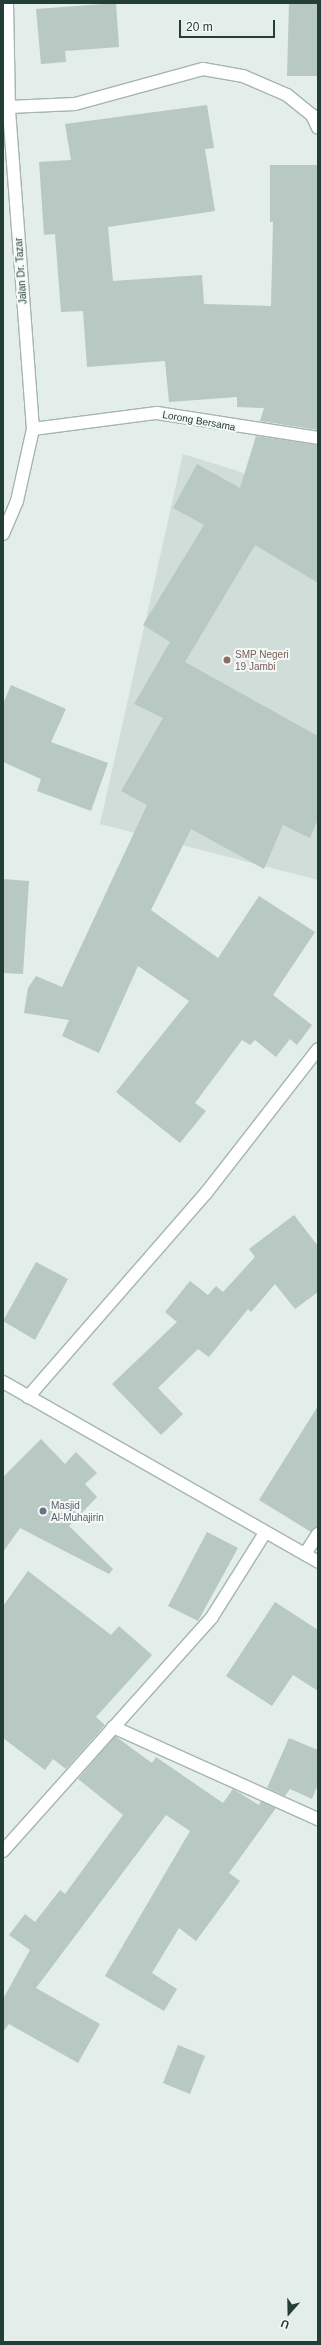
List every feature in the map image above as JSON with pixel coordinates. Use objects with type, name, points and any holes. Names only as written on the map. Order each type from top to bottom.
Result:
[{"type":"street","name":"Jalan Dr. Tazar","points":[[3,534],[17,501],[33,429],[9,107],[7,3]]},
{"type":"street","points":[[9,107],[75,104],[203,69],[243,76],[287,95],[312,115],[318,128]]},
{"type":"street","name":"Lorong Bersama","points":[[33,429],[157,413],[318,438]]},
{"type":"street","points":[[28,1397],[206,1193],[318,1049]]},
{"type":"street","points":[[3,1382],[318,1562]]},
{"type":"street","points":[[3,1851],[113,1727],[161,1678],[212,1617],[265,1533]]},
{"type":"street","points":[[305,1554],[318,1534]]},
{"type":"street","points":[[113,1727],[318,1819]]},
{"type":"shaded area","name":"SMP Negeri 19 Jambi","points":[[183,454],[318,496],[318,880],[100,824]]},
{"type":"building","points":[[116,3],[119,47],[65,51],[66,62],[41,64],[36,9]]},
{"type":"building","points":[[289,3],[318,3],[318,76],[287,76]]},
{"type":"building","points":[[207,105],[214,148],[205,149],[215,211],[108,227],[113,281],[202,275],[204,304],[271,306],[273,222],[270,222],[270,165],[318,165],[318,430],[260,421],[264,408],[237,407],[237,397],[169,402],[165,361],[87,367],[83,311],[61,312],[55,234],[44,235],[39,162],[71,160],[65,124]]},
{"type":"building","points":[[256,436],[318,445],[318,583],[255,545],[185,662],[318,736],[318,819],[310,838],[283,825],[264,869],[191,829],[151,910],[218,958],[259,896],[315,932],[273,995],[312,1025],[297,1045],[290,1039],[276,1057],[255,1040],[250,1045],[242,1040],[195,1103],[206,1111],[180,1143],[116,1092],[189,1001],[138,966],[99,1053],[62,1036],[69,1020],[24,1013],[28,988],[36,976],[62,987],[147,805],[121,791],[163,718],[134,704],[170,642],[143,625],[204,525],[173,508],[197,464],[240,488]]},
{"type":"building","points":[[11,685],[66,709],[51,742],[108,763],[91,811],[37,791],[41,779],[3,762],[3,704]]},
{"type":"building","points":[[3,879],[29,881],[23,974],[3,973]]},
{"type":"building","points":[[294,1215],[318,1246],[318,1292],[295,1309],[275,1284],[251,1312],[248,1309],[209,1357],[198,1349],[158,1388],[183,1414],[161,1435],[112,1384],[177,1322],[165,1312],[190,1281],[208,1295],[216,1286],[223,1292],[255,1257],[249,1249]]},
{"type":"building","points":[[36,1262],[68,1279],[35,1340],[3,1321]]},
{"type":"building","points":[[318,1406],[318,1527],[311,1532],[259,1500]]},
{"type":"building","name":"Masjid Al-Muhajirin","points":[[41,1439],[65,1464],[76,1452],[97,1473],[85,1484],[97,1497],[69,1526],[113,1569],[109,1574],[20,1528],[3,1552],[3,1477]]},
{"type":"building","points":[[207,1532],[238,1548],[198,1621],[168,1606]]},
{"type":"building","points":[[28,1571],[111,1635],[119,1626],[152,1655],[96,1717],[105,1725],[66,1769],[53,1759],[45,1770],[3,1738],[3,1606]]},
{"type":"building","points":[[275,1602],[318,1630],[318,1691],[293,1675],[272,1706],[226,1676]]},
{"type":"building","points":[[115,1736],[152,1763],[156,1757],[223,1803],[233,1789],[259,1805],[261,1801],[276,1808],[229,1873],[240,1881],[196,1941],[179,1928],[152,1973],[177,1989],[164,2011],[105,1976],[190,1831],[166,1815],[36,1988],[100,2024],[78,2063],[9,2024],[3,2032],[3,1999],[30,1950],[9,1935],[25,1914],[35,1922],[60,1890],[65,1894],[123,1815],[78,1779]]},
{"type":"building","points":[[289,1738],[318,1750],[318,1784],[312,1799],[290,1789],[285,1796],[267,1788]]},
{"type":"building","points":[[178,2045],[205,2056],[190,2094],[163,2083]]},
{"type":"place","name":"SMP Negeri 19 Jambi","points":[[227,660]]},
{"type":"place","name":"Masjid Al-Muhajirin","points":[[43,1511]]}]
